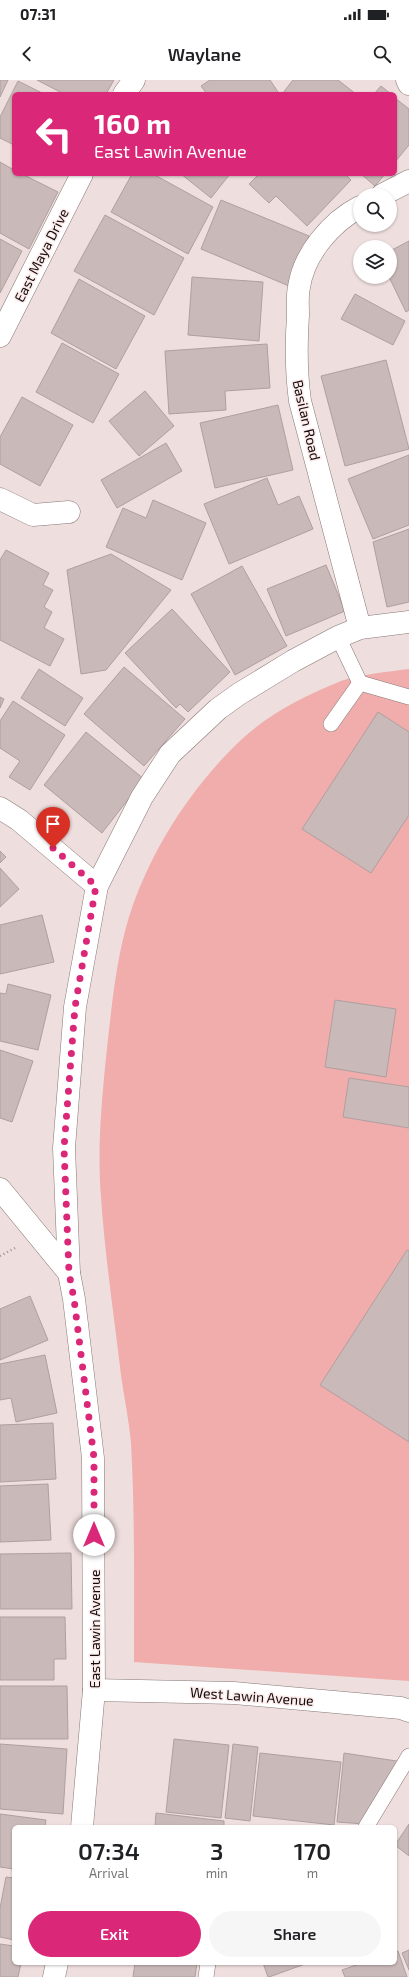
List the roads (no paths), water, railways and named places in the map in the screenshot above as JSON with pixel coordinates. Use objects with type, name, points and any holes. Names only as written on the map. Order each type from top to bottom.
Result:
[{"type":"street","points":[[125,92],[134,80]]},
{"type":"street","points":[[407,80],[409,84]]},
{"type":"street","name":"East Maya Drive","points":[[0,336],[81,176]]},
{"type":"street","points":[[396,188],[409,181]]},
{"type":"street","name":"Basilan Road","points":[[353,210],[322,238],[304,271],[299,287],[296,348],[300,401],[360,628]]},
{"type":"street","points":[[0,498],[33,515],[69,512]]},
{"type":"street","name":"East Lawin Avenue","points":[[82,1825],[94,1690],[94,1458],[74,1299],[69,1273],[64,1148],[75,1007],[96,886],[142,797],[170,754],[218,710],[239,694],[292,661],[338,637],[360,628],[409,622]]},
{"type":"street","points":[[0,808],[19,820],[96,886]]},
{"type":"street","points":[[0,1190],[69,1273]]},
{"type":"street","name":"West Lawin Avenue","points":[[94,1690],[234,1693],[401,1708],[409,1711]]},
{"type":"street","points":[[54,1977],[57,1965]]},
{"type":"lane","points":[[338,637],[360,683],[409,697]]},
{"type":"lane","points":[[331,724],[360,683]]},
{"type":"lane","points":[[367,1825],[409,1756]]},
{"type":"lane","points":[[206,1977],[208,1965]]}]
